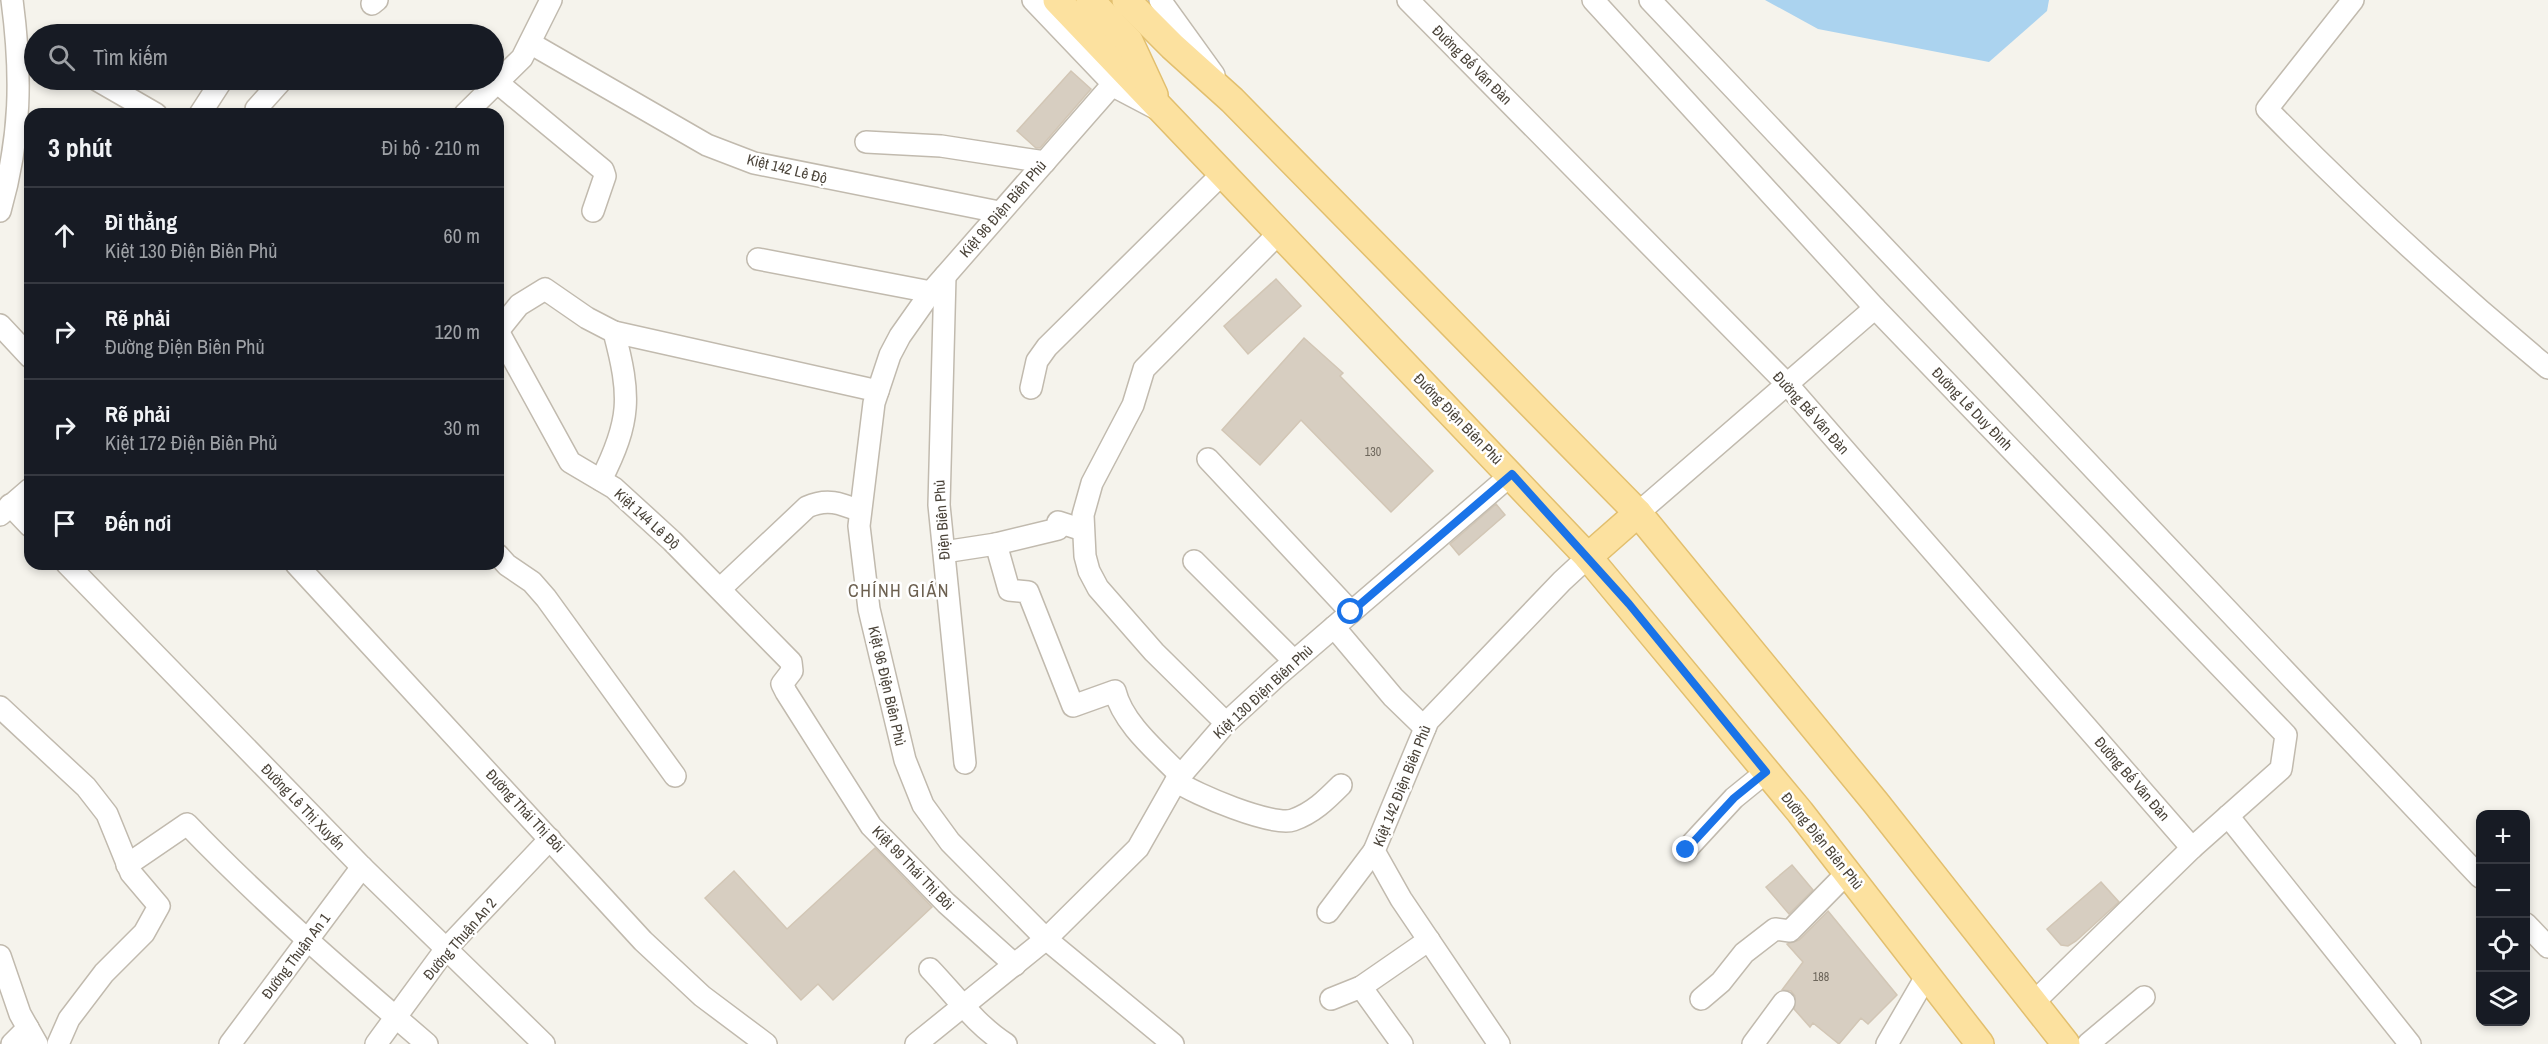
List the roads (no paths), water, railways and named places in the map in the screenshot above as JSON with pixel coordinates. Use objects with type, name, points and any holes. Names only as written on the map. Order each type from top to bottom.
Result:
[{"type":"main road","points":[[1057,0],[1161,111]]},
{"type":"main road","points":[[1090,0],[1129,40],[1161,111]]},
{"type":"main road","points":[[1126,0],[1172,46],[1232,100],[1638,513],[1876,803],[2066,1044]]},
{"type":"main road","name":"Đường Điện Biên Phủ","points":[[1161,111],[1512,474],[1588,557],[1848,872],[1980,1044]]},
{"type":"main road","points":[[1588,557],[1638,513]]},
{"type":"street","points":[[0,211],[15,156],[9,103],[16,32],[12,0]]},
{"type":"street","points":[[504,78],[522,58],[551,0]]},
{"type":"street","name":"Đường Điện Biên Phủ","points":[[1033,0],[1113,84],[1126,95],[1161,111]]},
{"type":"street","name":"Đường Bế Văn Đàn","points":[[1408,0],[1787,384],[2192,848]]},
{"type":"street","name":"Đường Lê Duy Đình","points":[[1593,0],[1875,308],[2286,735],[2281,769],[2228,816]]},
{"type":"street","points":[[1650,0],[2476,872]]},
{"type":"street","points":[[2353,0],[2267,109],[2359,203],[2465,299],[2548,368]]},
{"type":"street","points":[[1165,2],[1232,100]]},
{"type":"street","points":[[16,32],[24,37]]},
{"type":"street","name":"Kiệt 142 Lê Độ","points":[[530,43],[707,145],[754,163],[999,213]]},
{"type":"street","name":"Kiệt 96 Điện Biên Phủ","points":[[1113,84],[938,284],[900,336],[890,355],[878,391],[860,511],[869,609],[905,760],[923,805],[950,842],[1046,939],[1173,1044]]},
{"type":"street","points":[[504,89],[603,170],[605,176],[593,211]]},
{"type":"street","points":[[114,90],[146,108]]},
{"type":"street","points":[[204,108],[216,90]]},
{"type":"street","points":[[257,108],[273,90]]},
{"type":"street","points":[[472,108],[491,90]]},
{"type":"street","points":[[866,142],[941,146],[1045,162]]},
{"type":"street","points":[[1031,388],[1036,361],[1047,347],[1221,175]]},
{"type":"street","points":[[1226,723],[1154,652],[1098,588],[1089,571],[1083,515],[1092,483],[1133,405],[1144,369],[1278,234]]},
{"type":"street","points":[[758,259],[938,284]]},
{"type":"street","name":"Điện Biên Phủ","points":[[938,284],[939,494],[965,763]]},
{"type":"street","points":[[504,324],[519,305],[545,289],[587,318],[615,332],[878,391]]},
{"type":"street","points":[[1638,513],[1875,308]]},
{"type":"street","points":[[0,325],[24,351]]},
{"type":"street","points":[[601,480],[619,445],[626,418],[626,383],[615,332]]},
{"type":"street","name":"Kiệt 144 Lê Độ","points":[[504,342],[570,462],[614,488],[672,541],[793,667]]},
{"type":"street","points":[[1208,459],[1351,612]]},
{"type":"street","name":"Kiệt 130 Điện Biên Phủ","points":[[1046,939],[1138,848],[1178,778],[1226,723],[1294,661],[1512,474]]},
{"type":"street","points":[[24,494],[5,510],[24,522]]},
{"type":"street","points":[[720,589],[807,507],[821,501],[836,502],[860,511]]},
{"type":"street","points":[[944,552],[996,544],[1058,529],[1058,522],[1083,530]]},
{"type":"street","points":[[996,544],[1009,590],[1028,592],[1073,706],[1115,691],[1118,702],[1141,734],[1178,778],[1203,798],[1290,822],[1317,808],[1341,785]]},
{"type":"street","name":"Kiệt 142 Điện Biên Phủ","points":[[1499,1044],[1429,940],[1374,851],[1428,721],[1588,557]]},
{"type":"street","points":[[504,560],[539,590],[675,776]]},
{"type":"street","points":[[1194,561],[1294,661]]},
{"type":"street","name":"Đường Lê Thị Xuyến","points":[[73,570],[445,951],[521,1036],[544,1044]]},
{"type":"street","name":"Đường Thái Thị Bôi","points":[[302,570],[643,941],[702,996],[766,1044]]},
{"type":"street","points":[[1334,627],[1393,697],[1425,728]]},
{"type":"street","name":"Kiệt 99 Thái Thị Bôi","points":[[793,667],[782,684],[871,826],[946,903],[1015,965]]},
{"type":"street","points":[[1,708],[86,787],[107,814],[127,866],[159,906],[144,933],[104,973],[69,1019],[58,1044]]},
{"type":"street","points":[[1686,850],[1734,798],[1766,772]]},
{"type":"street","points":[[2033,1004],[2192,848],[2228,816],[2410,1044]]},
{"type":"street","points":[[127,866],[187,824],[250,890],[307,943],[427,1044]]},
{"type":"street","name":"Đường Thuận An 2","points":[[376,1044],[445,951],[550,839]]},
{"type":"street","points":[[1328,912],[1374,851]]},
{"type":"street","name":"Đường Thuận An 1","points":[[230,1044],[362,867]]},
{"type":"street","points":[[1701,999],[1721,982],[1744,953],[1775,929],[1790,931],[1848,872]]},
{"type":"street","points":[[2530,928],[2548,947]]},
{"type":"street","points":[[916,1044],[1046,939]]},
{"type":"street","points":[[1330,999],[1361,987],[1429,940]]},
{"type":"street","points":[[0,956],[20,1014],[33,1036],[12,1044]]},
{"type":"street","points":[[930,969],[964,1004],[984,1030],[1006,1044]]},
{"type":"street","points":[[1887,1044],[1927,975]]},
{"type":"street","points":[[1361,987],[1402,1044]]},
{"type":"street","points":[[2088,1044],[2144,997]]},
{"type":"street","points":[[1753,1044],[1784,1002]]},
{"type":"water","points":[[1765,0],[2049,0],[2047,11],[1989,62],[1818,29]]},
{"type":"district","name":"CHÍNH GIÁN","points":[[899,591]]}]
